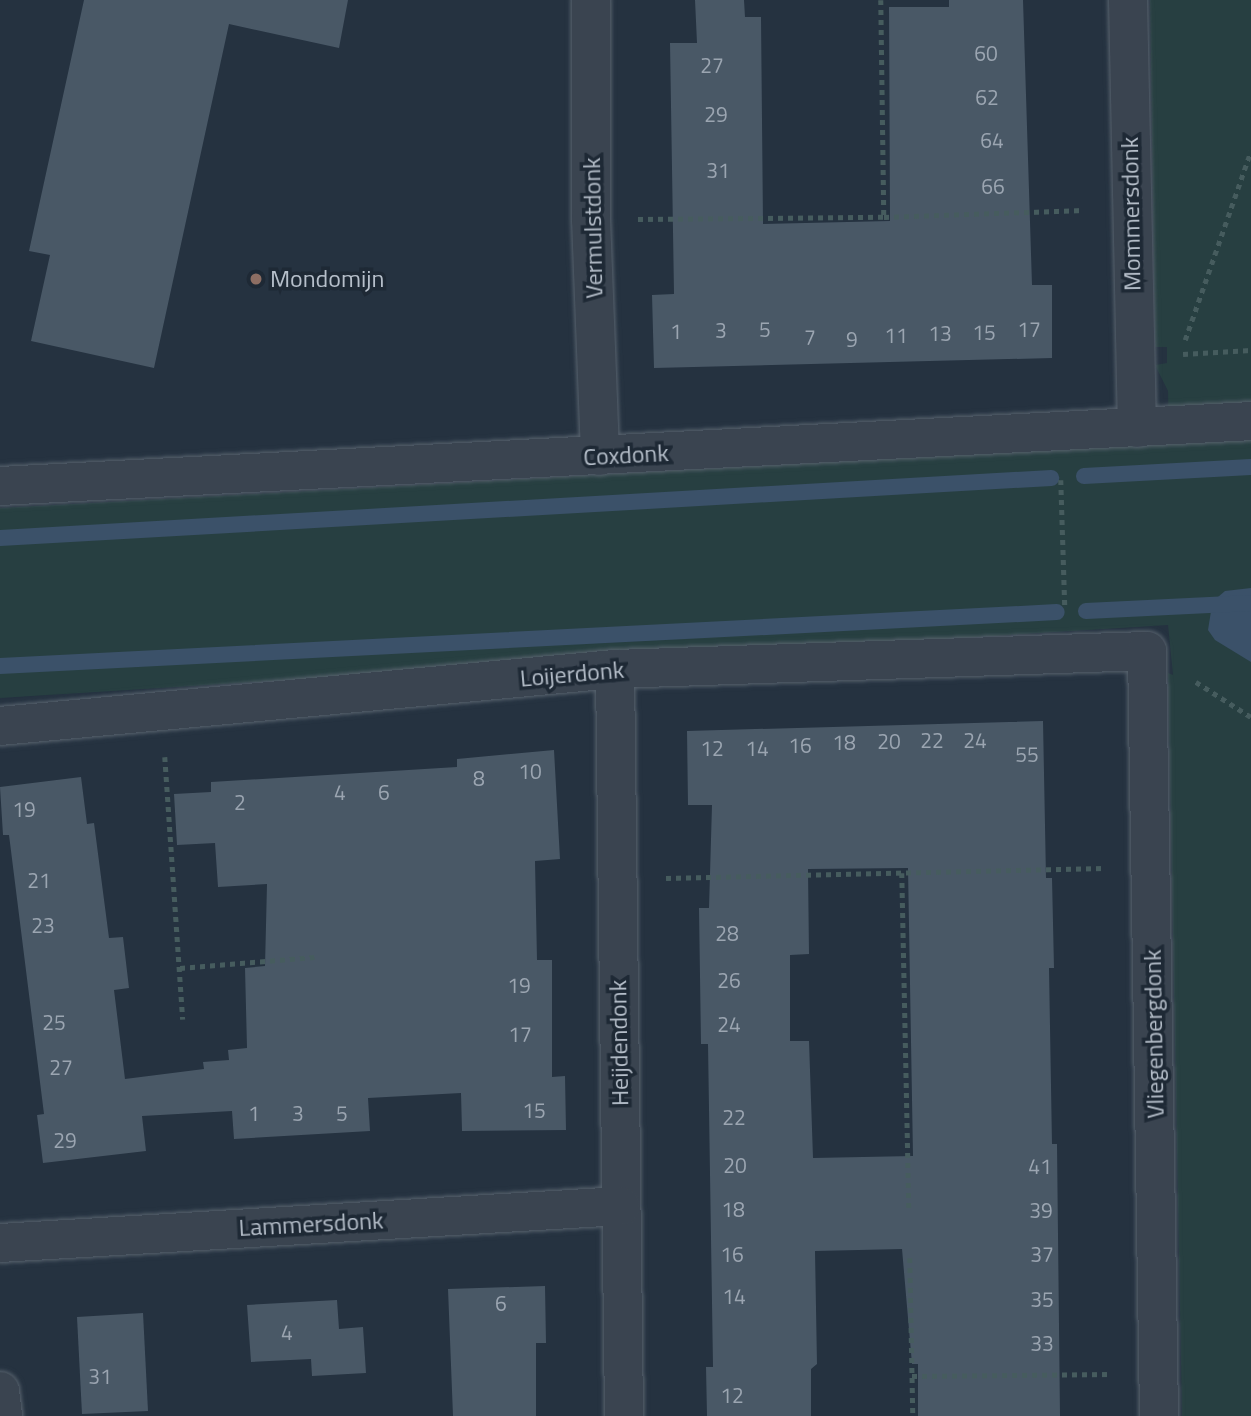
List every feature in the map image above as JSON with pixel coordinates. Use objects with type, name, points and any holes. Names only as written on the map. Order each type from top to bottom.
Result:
[{"type":"street","name":"Vermulstdonk","points":[[591,0],[592,219],[600,456]]},
{"type":"street","name":"Mommersdonk","points":[[1128,0],[1133,356],[1137,428]]},
{"type":"street","name":"Coxdonk","points":[[0,486],[1251,421]]},
{"type":"street","name":"Loijerdonk","points":[[0,726],[615,669],[1147,651]]},
{"type":"street","name":"Vliegenbergdonk","points":[[1147,651],[1159,1416]]},
{"type":"street","name":"Heijdendonk","points":[[615,669],[624,1416]]},
{"type":"street","name":"Lammersdonk","points":[[0,1243],[621,1206]]},
{"type":"street","points":[[0,1391],[3,1416]]},
{"type":"path","points":[[881,0],[884,217]]},
{"type":"path","points":[[1181,354],[1251,151]]},
{"type":"path","points":[[592,219],[884,217],[1131,208]]},
{"type":"path","points":[[1133,356],[1251,350]]},
{"type":"path","points":[[1059,433],[1066,654]]},
{"type":"path","points":[[162,711],[183,1019]]},
{"type":"path","points":[[617,879],[1151,866]]},
{"type":"path","points":[[902,873],[909,1210]]},
{"type":"path","points":[[180,968],[315,957]]},
{"type":"path","points":[[910,1258],[913,1416]]},
{"type":"path","points":[[912,1376],[1158,1374]]},
{"type":"green space","points":[[1150,0],[1251,0],[1251,1416],[1182,1416],[1168,673],[1173,675],[1168,625],[0,698],[0,508],[1169,443],[1168,391],[1155,365],[1167,363],[1167,347],[1155,347]]},
{"type":"water","points":[[1251,588],[1251,662],[1215,640],[1208,630],[1212,605],[1218,597],[1225,591]]},
{"type":"building","points":[[84,0],[348,0],[339,48],[229,24],[154,368],[31,341],[50,255],[29,251]]},
{"type":"building","points":[[695,0],[744,0],[745,17],[761,17],[763,224],[890,221],[889,7],[949,7],[949,0],[1023,0],[1032,285],[1052,285],[1052,358],[654,368],[652,295],[674,294],[670,43],[697,43]]},
{"type":"building","points":[[1043,721],[1046,878],[1052,878],[1054,968],[1049,968],[1052,1144],[1057,1144],[1060,1416],[918,1416],[918,1364],[912,1364],[902,1249],[815,1251],[817,1364],[811,1369],[811,1416],[707,1416],[706,1367],[713,1367],[708,1044],[701,1044],[699,908],[709,908],[712,805],[688,805],[687,731]],"holes":[[[908,868],[913,1156],[813,1158],[809,1041],[790,1041],[790,955],[809,954],[808,869]]]},
{"type":"building","points":[[554,750],[560,859],[535,861],[537,960],[552,960],[552,1077],[565,1076],[566,1130],[462,1131],[461,1093],[368,1098],[370,1131],[234,1139],[232,1111],[142,1116],[146,1151],[43,1163],[37,1115],[44,1114],[9,835],[3,835],[0,787],[81,777],[87,824],[94,823],[109,938],[123,937],[129,988],[114,990],[125,1079],[204,1069],[203,1062],[229,1060],[228,1050],[247,1048],[245,968],[265,966],[267,884],[218,887],[215,843],[177,845],[174,794],[211,792],[211,782],[457,767],[457,759]]},
{"type":"building","points":[[545,1286],[546,1343],[536,1343],[536,1416],[453,1416],[448,1289]]},
{"type":"building","points":[[337,1300],[339,1329],[363,1327],[366,1373],[312,1376],[311,1359],[251,1362],[247,1305]]},
{"type":"building","points":[[143,1313],[148,1411],[82,1414],[77,1317]]},
{"type":"waterway","points":[[1084,476],[1251,467]]},
{"type":"waterway","points":[[0,538],[1051,478]]},
{"type":"waterway","points":[[1086,611],[1251,603]]},
{"type":"waterway","points":[[0,666],[1057,612]]},
{"type":"place","name":"Mondomijn","points":[[256,279]]}]
